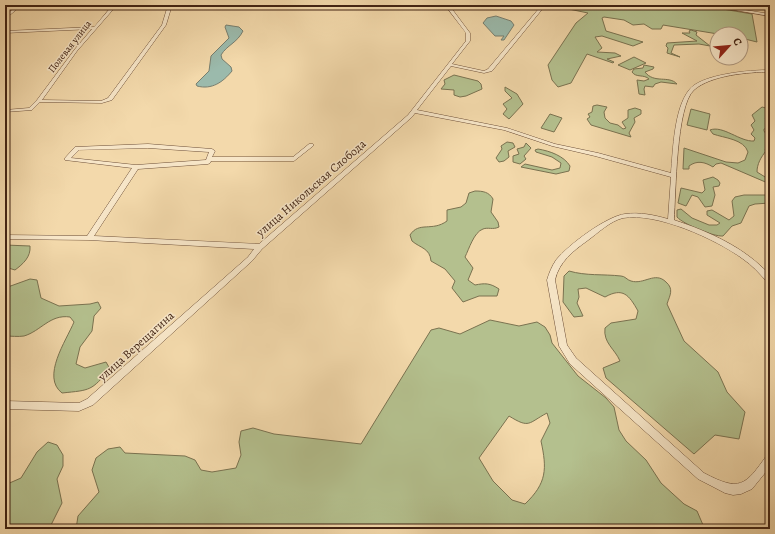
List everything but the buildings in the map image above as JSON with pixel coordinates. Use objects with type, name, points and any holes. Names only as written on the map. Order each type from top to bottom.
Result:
[{"type":"street","points":[[5,18],[20,5]]},
{"type":"street","name":"Полевая улица","points":[[39,101],[94,28],[115,5]]},
{"type":"street","points":[[5,112],[30,109],[39,101],[102,102],[110,99],[164,24],[170,5]]},
{"type":"street","name":"улица Никольская Слобода","points":[[5,237],[89,238],[260,247],[415,111],[451,65],[469,38],[468,33],[447,5]]},
{"type":"street","points":[[707,5],[770,15]]},
{"type":"street","points":[[451,65],[484,72],[490,70],[542,7]]},
{"type":"street","points":[[5,32],[94,28]]},
{"type":"street","points":[[671,222],[674,176],[681,116],[686,98],[692,89],[703,82],[746,72],[770,71]]},
{"type":"street","points":[[415,111],[506,129],[554,145],[600,155],[674,176]]},
{"type":"street","points":[[209,158],[294,159],[312,145]]},
{"type":"street","points":[[148,146],[212,151],[208,162],[136,167],[67,159],[77,148],[148,146]]},
{"type":"street","points":[[89,238],[136,167]]},
{"type":"street","points":[[770,280],[758,267],[735,250],[709,236],[671,222],[640,215],[621,216],[594,233],[557,262],[552,271],[551,280],[563,346],[579,367],[701,476],[711,482],[730,489],[747,487],[753,482],[770,458]]},
{"type":"street","name":"улица Верещагина","points":[[5,405],[79,407],[90,402],[250,259],[260,247]]},
{"type":"green space","points":[[561,5],[699,5],[752,14],[757,42],[749,40],[749,26],[709,26],[709,33],[663,25],[661,29],[652,29],[644,24],[633,25],[624,20],[604,17],[602,18],[606,31],[643,42],[633,46],[602,36],[595,37],[602,48],[597,52],[615,53],[621,56],[607,59],[614,62],[613,63],[587,54],[571,83],[558,87],[552,80],[548,65],[576,23],[588,13],[559,7]]},
{"type":"green space","points":[[691,30],[697,32],[696,35],[709,46],[699,44],[674,45],[671,53],[680,57],[667,53],[667,43],[697,41],[682,33],[690,33],[689,31]]},
{"type":"green space","points":[[634,57],[646,63],[630,70],[618,65]]},
{"type":"green space","points":[[644,65],[654,67],[653,69],[645,72],[649,76],[657,79],[674,81],[677,84],[661,82],[655,84],[653,87],[645,86],[645,95],[639,94],[637,80],[644,81],[649,79],[636,75],[632,72],[634,69],[643,68]]},
{"type":"green space","points":[[454,75],[478,81],[481,84],[482,89],[460,97],[454,95],[454,90],[441,89],[445,84],[444,80]]},
{"type":"green space","points":[[505,87],[517,94],[523,104],[509,119],[503,114],[507,109],[503,104],[512,98],[505,91]]},
{"type":"green space","points":[[597,105],[607,107],[604,112],[605,118],[610,123],[618,125],[623,129],[626,128],[622,122],[628,118],[628,110],[635,108],[641,110],[641,114],[634,118],[635,122],[629,133],[631,137],[591,125],[587,119],[590,117],[588,114],[592,112],[593,106]]},
{"type":"green space","points":[[762,107],[770,109],[770,117],[765,118],[770,124],[770,128],[764,129],[764,131],[770,140],[770,145],[765,149],[766,151],[762,156],[757,172],[770,180],[770,184],[721,163],[716,164],[713,167],[698,162],[689,166],[689,169],[683,169],[684,148],[726,162],[738,163],[745,160],[748,152],[742,144],[713,134],[710,130],[720,130],[749,141],[754,141],[755,138],[751,134],[754,130],[751,125],[755,121],[752,115]]},
{"type":"green space","points":[[691,109],[710,114],[707,130],[687,125]]},
{"type":"green space","points":[[550,114],[562,118],[554,132],[541,128]]},
{"type":"green space","points":[[507,142],[513,143],[515,147],[508,151],[509,157],[504,161],[499,162],[496,158],[502,149],[501,146]]},
{"type":"green space","points":[[526,143],[531,148],[524,156],[526,159],[520,164],[513,162],[513,156],[519,154],[517,149],[524,147]]},
{"type":"green space","points":[[538,149],[547,151],[564,159],[570,166],[569,171],[556,174],[521,167],[525,164],[552,170],[560,168],[561,163],[552,157],[536,152],[535,150]]},
{"type":"green space","points":[[713,177],[720,183],[719,186],[713,187],[715,195],[712,206],[705,207],[698,197],[692,195],[686,206],[678,203],[681,188],[702,193],[705,190],[703,180]]},
{"type":"green space","points":[[475,191],[486,192],[493,199],[491,212],[498,222],[499,227],[483,229],[474,237],[465,257],[473,268],[468,280],[475,285],[487,284],[499,289],[497,296],[479,296],[463,302],[452,288],[455,281],[445,269],[431,261],[429,253],[412,241],[410,235],[417,228],[436,226],[447,221],[447,210],[461,207],[466,203],[469,193]]},
{"type":"green space","points":[[744,195],[770,195],[770,203],[749,206],[741,223],[732,226],[723,236],[699,230],[677,217],[677,210],[681,209],[692,218],[709,225],[717,225],[720,223],[707,215],[707,211],[712,210],[729,220],[734,216],[732,201],[735,197]]},
{"type":"green space","points":[[5,245],[30,246],[28,257],[24,263],[15,270],[5,267]]},
{"type":"green space","points":[[569,271],[575,273],[622,276],[636,282],[658,278],[666,282],[671,290],[667,304],[684,341],[718,372],[727,392],[745,412],[739,439],[715,435],[694,454],[606,378],[603,368],[620,361],[606,338],[605,328],[611,323],[636,319],[638,311],[632,301],[625,294],[616,293],[605,297],[586,288],[578,289],[579,297],[577,303],[583,316],[574,317],[563,302],[564,276]]},
{"type":"green space","points":[[30,279],[37,280],[41,298],[59,306],[98,302],[101,308],[94,316],[92,331],[80,347],[76,364],[85,368],[106,362],[110,369],[99,382],[90,388],[62,393],[56,386],[54,369],[61,349],[74,322],[70,317],[51,320],[30,334],[24,336],[5,336],[5,288]]},
{"type":"green space","points":[[490,320],[519,326],[537,322],[545,327],[550,335],[552,343],[578,376],[606,398],[614,407],[619,430],[626,441],[646,460],[661,483],[684,504],[697,511],[703,525],[697,529],[76,529],[78,516],[99,492],[92,470],[96,458],[108,449],[120,447],[125,453],[185,456],[195,460],[201,470],[212,472],[236,468],[241,455],[239,442],[241,431],[253,428],[274,434],[361,444],[431,330],[439,328],[460,334]],"holes":[[[547,413],[550,423],[541,441],[544,460],[544,475],[538,489],[525,504],[512,500],[493,481],[479,458],[509,416],[521,422],[529,423]]]},
{"type":"green space","points":[[48,442],[57,445],[63,455],[63,466],[57,479],[62,503],[49,529],[5,529],[5,485],[21,478],[37,452]]},
{"type":"shaded area","points":[[496,16],[511,21],[514,25],[504,40],[501,40],[504,36],[495,36],[483,23],[487,18]]},
{"type":"shaded area","points":[[226,25],[239,27],[243,31],[241,35],[221,55],[222,59],[231,67],[232,71],[225,79],[217,84],[208,87],[197,86],[196,84],[209,71],[211,56],[229,38],[225,27]]}]
